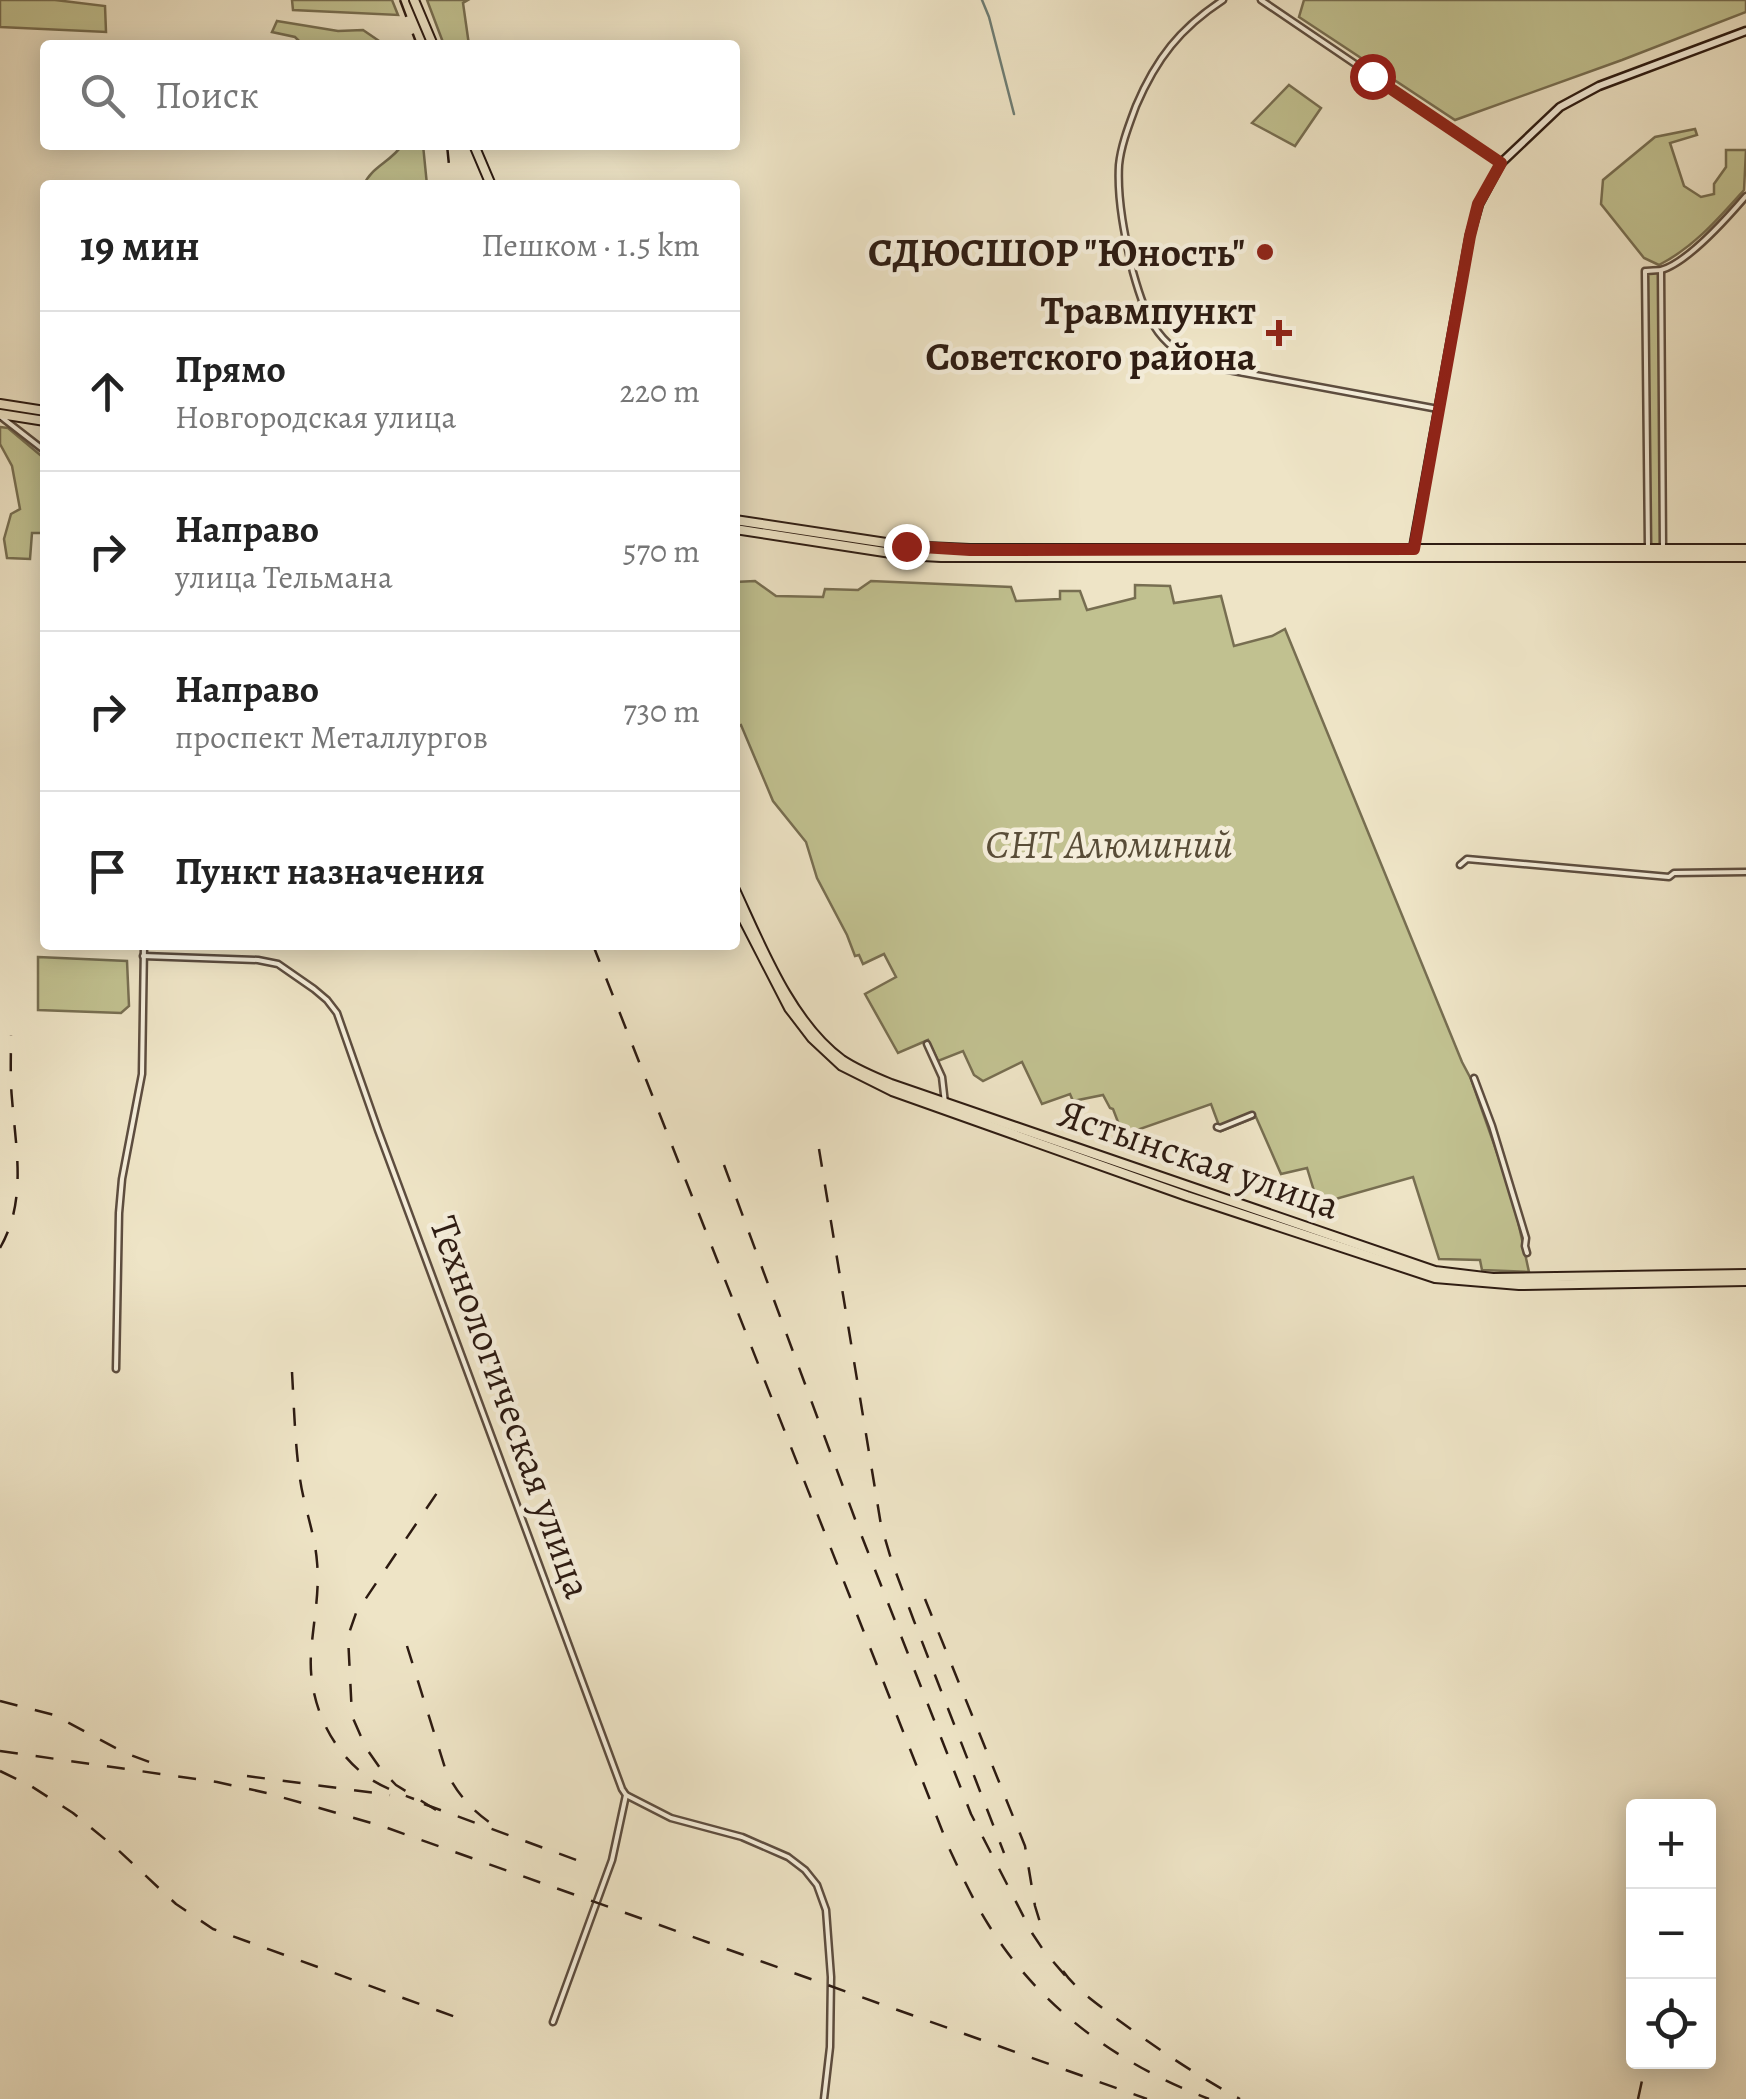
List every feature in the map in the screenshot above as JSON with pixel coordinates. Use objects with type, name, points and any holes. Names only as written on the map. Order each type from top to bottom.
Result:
[{"type":"main road","points":[[414,0],[430,40]]},
{"type":"main road","points":[[1414,553],[1473,220],[1501,163],[1560,106],[1584,92],[1746,31]]},
{"type":"main road","points":[[476,150],[489,180]]},
{"type":"main road","points":[[0,404],[40,410]]},
{"type":"main road","points":[[0,415],[40,420]]},
{"type":"main road","points":[[740,521],[917,548],[1414,553]]},
{"type":"main road","points":[[740,530],[941,557],[1663,553],[1746,549]]},
{"type":"main road","points":[[1663,553],[1746,557]]},
{"type":"main road","name":"Ястынская улица","points":[[740,900],[802,1018],[840,1058],[872,1077],[1435,1272],[1478,1277],[1746,1278]]},
{"type":"main road","name":"Ястынская улица","points":[[740,913],[782,996],[812,1038],[842,1066],[892,1091],[1435,1278],[1519,1284],[1746,1278]]},
{"type":"street","points":[[1222,0],[1196,20],[1158,60],[1128,126],[1120,157],[1118,182],[1126,236],[1138,288],[1152,322],[1176,351],[1201,364],[1438,409]]},
{"type":"street","points":[[1260,0],[1501,163]]},
{"type":"street","points":[[1648,553],[1645,270],[1661,270],[1683,258],[1746,196]]},
{"type":"street","points":[[1661,270],[1663,553]]},
{"type":"street","points":[[0,415],[40,447]]},
{"type":"street","points":[[1460,864],[1467,860],[1669,877],[1674,873],[1746,872]]},
{"type":"street","points":[[116,1368],[119,1213],[142,1074],[143,950]]},
{"type":"street","name":"Технологическая улица","points":[[142,956],[278,964],[327,1000],[337,1013],[626,1795]]},
{"type":"street","points":[[927,1044],[942,1077],[945,1103]]},
{"type":"street","points":[[1474,1078],[1511,1186],[1527,1253]]},
{"type":"street","points":[[1217,1128],[1252,1116]]},
{"type":"street","points":[[553,2022],[612,1860],[626,1795],[683,1822],[742,1836],[788,1857],[817,1885],[826,1910],[831,1976],[830,2048],[824,2099]]},
{"type":"green space","points":[[0,0],[55,0],[105,6],[106,32],[0,27]]},
{"type":"green space","points":[[292,0],[392,0],[398,15],[293,10]]},
{"type":"green space","points":[[427,0],[468,0],[463,3],[468,40],[442,40]]},
{"type":"green space","points":[[1304,0],[1746,0],[1746,12],[1455,120],[1299,17]]},
{"type":"green space","points":[[277,21],[338,31],[363,30],[378,40],[298,40],[272,32]]},
{"type":"green space","points":[[1289,85],[1321,108],[1295,146],[1252,123]]},
{"type":"green space","points":[[1695,129],[1697,135],[1670,143],[1684,186],[1701,197],[1714,194],[1714,184],[1726,167],[1726,150],[1746,150],[1744,190],[1694,241],[1659,265],[1644,258],[1601,204],[1603,180],[1655,137]]},
{"type":"green space","points":[[398,150],[424,150],[426,180],[367,180]]},
{"type":"green space","points":[[1661,270],[1663,549],[1648,549],[1645,271]]},
{"type":"green space","points":[[0,427],[8,428],[40,455],[40,533],[32,533],[30,559],[7,558],[4,539],[11,514],[20,509],[12,466],[0,444]]},
{"type":"green space","name":"СНТ Алюминий","points":[[755,581],[776,596],[823,597],[825,589],[858,590],[871,581],[1011,587],[1016,601],[1060,599],[1060,591],[1080,591],[1087,610],[1135,598],[1135,585],[1170,586],[1174,603],[1221,596],[1234,646],[1285,629],[1471,1079],[1513,1198],[1529,1272],[1482,1270],[1480,1260],[1439,1259],[1413,1177],[1318,1204],[1307,1168],[1281,1174],[1256,1117],[1221,1131],[1211,1104],[1123,1135],[1103,1095],[1073,1101],[1070,1094],[1042,1104],[1022,1062],[983,1081],[974,1075],[963,1051],[938,1061],[928,1040],[898,1053],[865,994],[896,977],[884,954],[863,964],[859,955],[855,956],[817,878],[806,842],[773,801],[740,725],[740,582]]},
{"type":"green space","points":[[38,957],[127,961],[129,1006],[121,1013],[38,1010]]},
{"type":"waterway","points":[[982,0],[1014,114]]},
{"type":"railway","points":[[400,0],[415,40]]},
{"type":"railway","points":[[448,150],[450,180]]},
{"type":"railway","points":[[595,950],[949,1848],[972,1896],[1008,1954],[1057,2007],[1113,2051],[1209,2099]]},
{"type":"railway","points":[[0,1248],[17,1194],[11,1035]]},
{"type":"railway","points":[[819,1149],[881,1525],[1004,1853]]},
{"type":"railway","points":[[724,1165],[855,1519],[971,1814],[1032,1933],[1069,1980]]},
{"type":"railway","points":[[292,1372],[300,1479],[317,1562],[311,1654],[317,1705],[332,1737],[353,1765],[377,1783],[414,1799]]},
{"type":"railway","points":[[436,1810],[396,1785],[366,1748],[352,1716],[348,1636],[356,1613],[443,1484]]},
{"type":"railway","points":[[925,1599],[1025,1846],[1044,1935]]},
{"type":"railway","points":[[407,1646],[446,1771],[465,1800],[492,1824]]},
{"type":"railway","points":[[0,1701],[54,1715],[152,1763]]},
{"type":"railway","points":[[0,1751],[217,1782],[382,1826],[1147,2099]]},
{"type":"railway","points":[[0,1771],[73,1813],[176,1904],[213,1929],[461,2019]]},
{"type":"railway","points":[[247,1776],[390,1795]]},
{"type":"railway","points":[[424,1804],[579,1861]]},
{"type":"railway","points":[[1063,1971],[1084,1994],[1140,2036],[1240,2099]]},
{"type":"railway","points":[[1638,2099],[1644,2069]]},
{"type":"place","name":"СДЮСШОР \"Юность\"","points":[[1265,252]]},
{"type":"place","name":"Травмпункт Советского района","points":[[1279,333]]},
{"type":"route","points":[[906,546],[970,550],[1414,549],[1462,270],[1478,204],[1501,163],[1372,76]]}]
